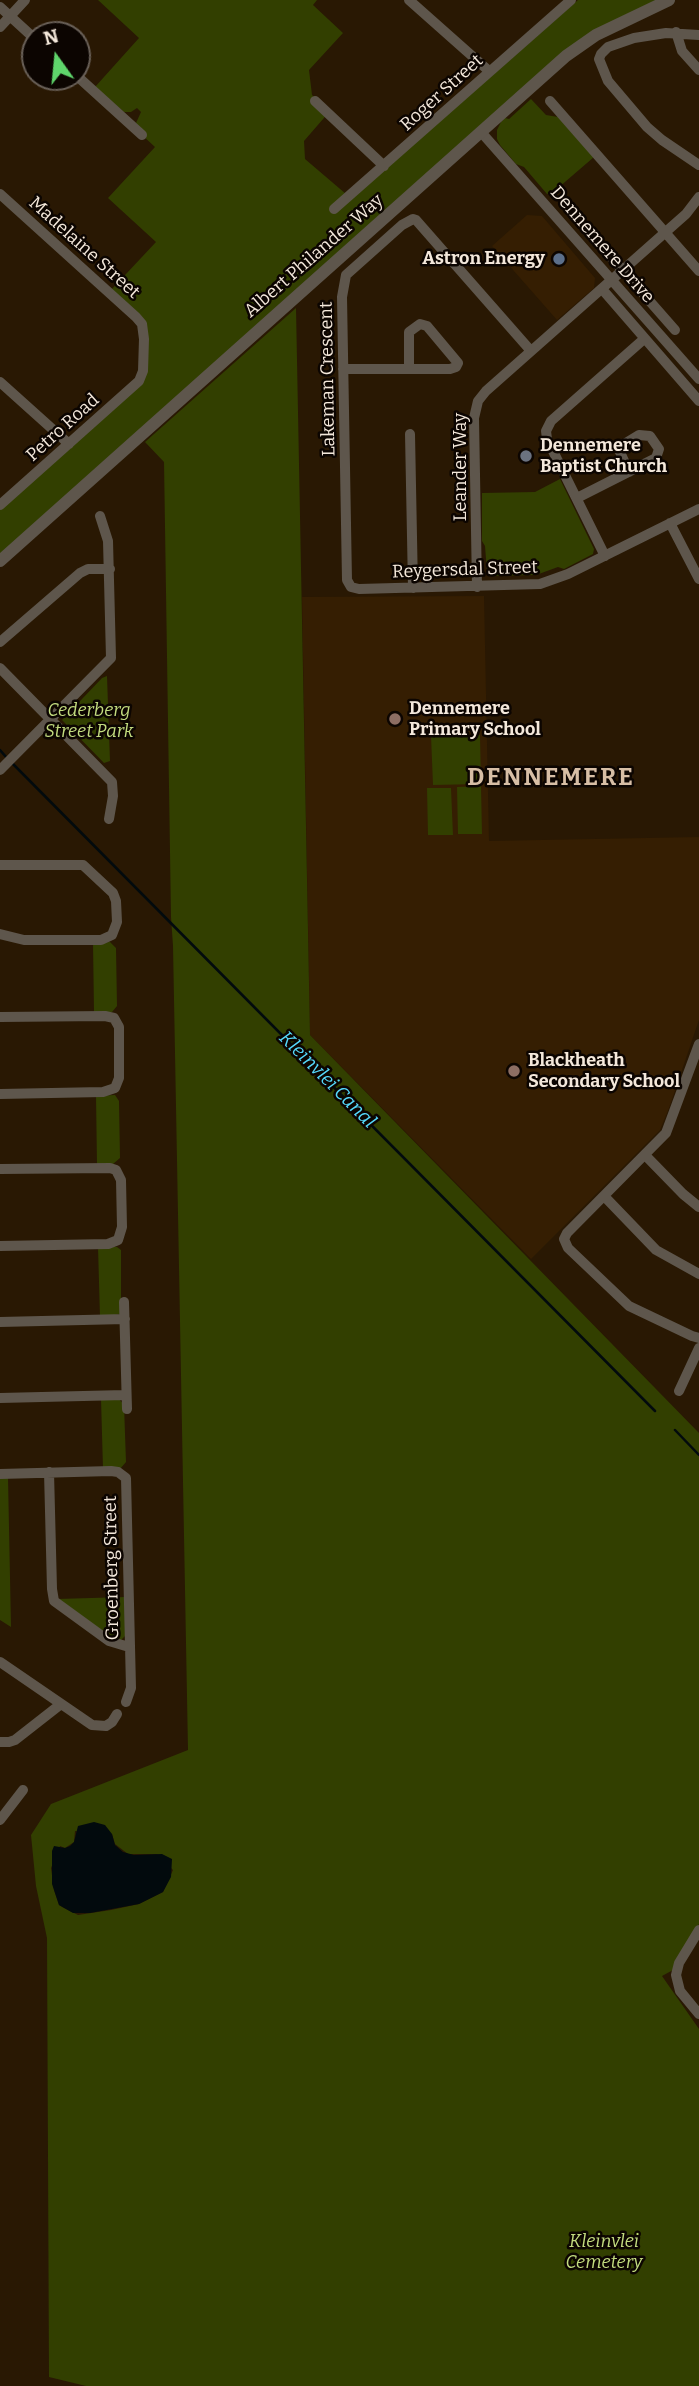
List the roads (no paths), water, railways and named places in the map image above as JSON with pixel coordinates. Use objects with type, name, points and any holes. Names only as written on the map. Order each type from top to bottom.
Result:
[{"type":"street","points":[[0,27],[25,0]]},
{"type":"street","points":[[409,0],[489,71]]},
{"type":"street","name":"Roger Street","points":[[334,209],[571,0]]},
{"type":"street","name":"Albert Philander Way","points":[[0,561],[584,43],[669,0]]},
{"type":"street","points":[[0,7],[21,26]]},
{"type":"street","points":[[676,32],[682,51],[699,70]]},
{"type":"street","points":[[699,35],[676,32],[654,34],[626,40],[604,50],[600,56],[600,63],[608,80],[653,133],[699,165]]},
{"type":"street","points":[[91,89],[142,135]]},
{"type":"street","points":[[315,101],[384,166]]},
{"type":"street","points":[[550,101],[699,271]]},
{"type":"street","name":"Dennemere Drive","points":[[481,132],[699,379]]},
{"type":"street","name":"Madelaine Street","points":[[0,194],[139,320],[144,333],[143,371]]},
{"type":"street","name":"Leander Way","points":[[477,587],[474,412],[482,396],[686,214],[699,197]]},
{"type":"street","points":[[566,201],[567,207],[675,330]]},
{"type":"street","name":"Lakeman Crescent","points":[[347,580],[342,297],[344,279],[356,264],[402,225],[413,219],[419,222],[531,351]]},
{"type":"street","points":[[601,289],[699,401]]},
{"type":"street","points":[[343,369],[409,369],[450,369],[458,363],[427,326],[420,324],[409,332],[409,369]]},
{"type":"street","points":[[605,556],[547,439],[547,427],[644,339]]},
{"type":"street","name":"Petro Road","points":[[0,505],[139,381],[143,371]]},
{"type":"street","points":[[0,382],[69,444]]},
{"type":"street","points":[[410,434],[413,588]]},
{"type":"street","points":[[577,498],[629,472]]},
{"type":"street","name":"Reygersdal Street","points":[[347,580],[355,589],[540,584],[568,574],[699,509]]},
{"type":"street","points":[[3,767],[111,658],[108,541],[100,516]]},
{"type":"street","points":[[670,523],[699,579]]},
{"type":"street","points":[[0,642],[80,573],[88,569],[110,569]]},
{"type":"street","points":[[0,668],[111,782],[113,796],[109,819]]},
{"type":"street","points":[[0,865],[83,865],[113,893],[117,922],[113,935],[101,940],[24,940],[0,934]]},
{"type":"street","points":[[0,1017],[114,1018],[119,1027],[119,1077],[115,1088],[103,1091],[0,1094]]},
{"type":"street","points":[[699,1044],[662,1139],[564,1239],[566,1247],[629,1306],[699,1338]]},
{"type":"street","points":[[645,1155],[699,1207]]},
{"type":"street","points":[[0,1169],[116,1170],[121,1180],[122,1227],[118,1240],[108,1244],[0,1246]]},
{"type":"street","points":[[604,1196],[656,1250],[699,1273]]},
{"type":"street","points":[[124,1302],[127,1409]]},
{"type":"street","points":[[0,1322],[125,1319]]},
{"type":"street","points":[[678,1391],[699,1348]]},
{"type":"street","points":[[0,1398],[125,1395]]},
{"type":"street","points":[[49,1472],[54,1601],[109,1641],[129,1647]]},
{"type":"street","name":"Groenberg Street","points":[[0,1474],[118,1472],[126,1478],[131,1688],[126,1702]]},
{"type":"street","points":[[0,1662],[92,1725],[106,1726],[117,1714]]},
{"type":"street","points":[[0,1742],[15,1740],[61,1704]]},
{"type":"street","points":[[0,1802],[19,1793],[0,1820]]},
{"type":"street","points":[[699,1930],[677,1967],[676,1979],[680,1991],[699,2014]]},
{"type":"waterway","name":"Kleinvlei Canal","points":[[0,750],[7,758]]},
{"type":"waterway","name":"Kleinvlei Canal","points":[[12,763],[655,1411]]},
{"type":"waterway","name":"Kleinvlei Canal","points":[[675,1430],[699,1455]]},
{"type":"place","name":"Astron Energy","points":[[559,259]]},
{"type":"place","name":"Dennemere Baptist Church","points":[[526,456]]},
{"type":"place","name":"Dennemere Primary School","points":[[395,719]]},
{"type":"place","name":"Blackheath Secondary School","points":[[514,1071]]},
{"type":"district","name":"DENNEMERE","points":[[551,778]]},
{"type":"park label","name":"Cederberg Street Park","points":[[89,721]]},
{"type":"park label","name":"Kleinvlei Cemetery","points":[[604,2252]]}]
